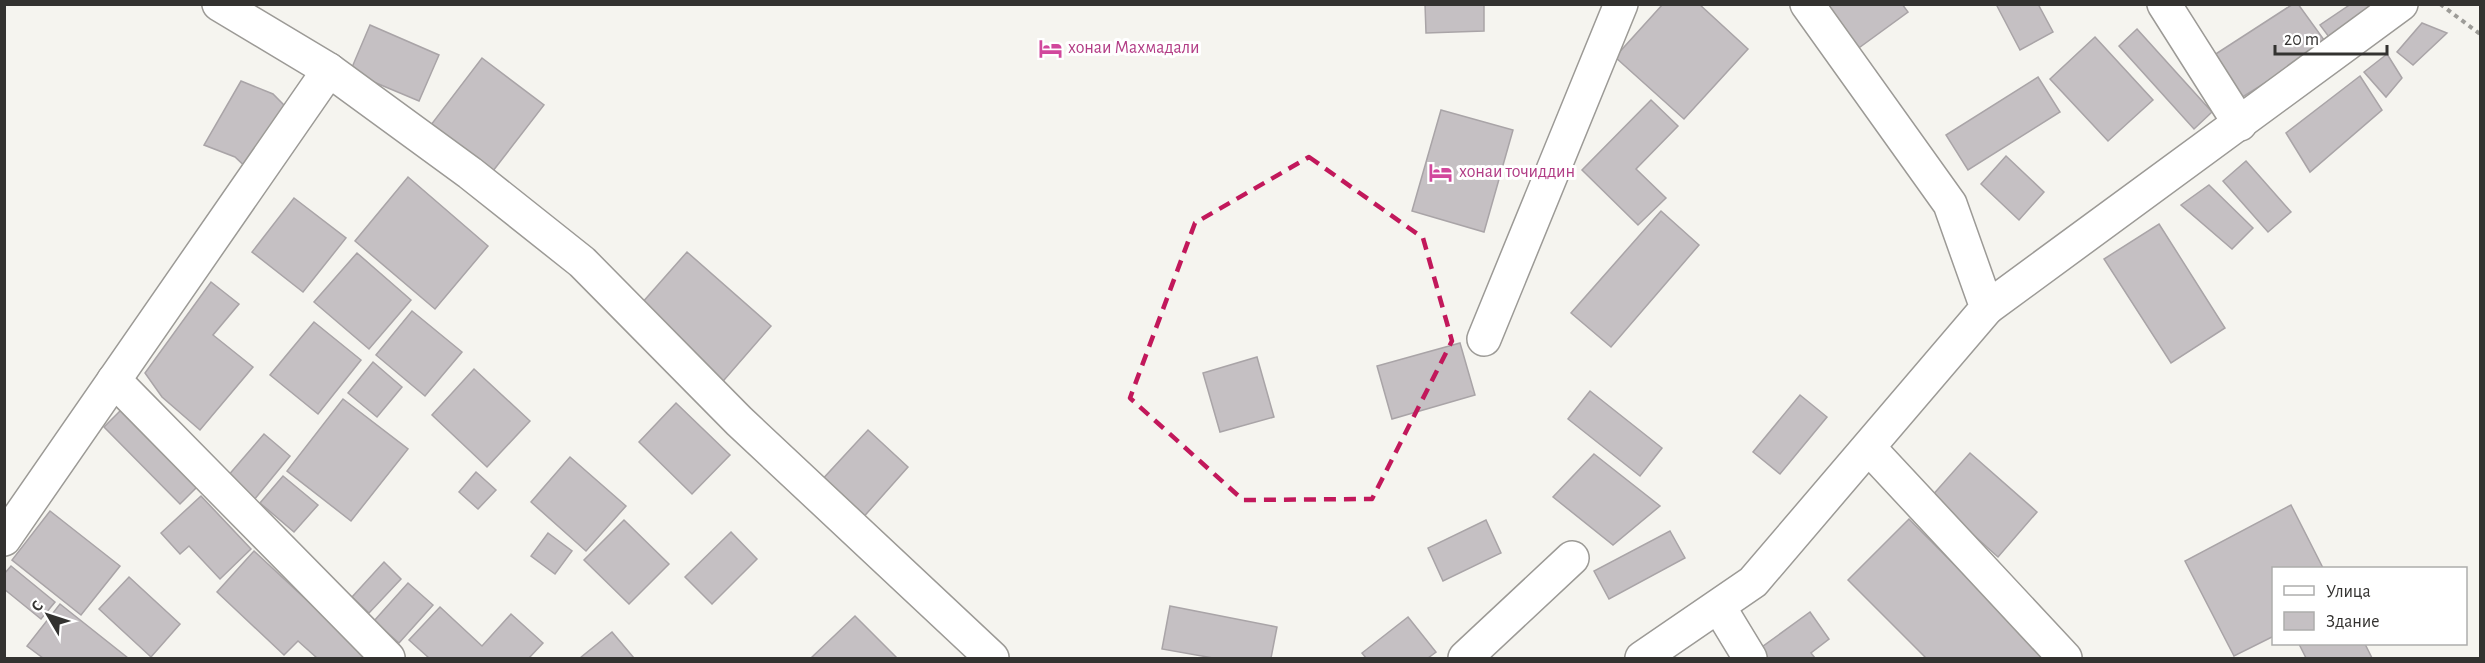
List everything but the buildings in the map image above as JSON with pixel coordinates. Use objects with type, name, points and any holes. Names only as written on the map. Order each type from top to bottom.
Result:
[{"type":"street","points":[[219,4],[329,70],[470,173],[582,262],[739,421],[984,656]]},
{"type":"street","points":[[1484,339],[1621,4]]},
{"type":"street","points":[[1807,4],[1950,204],[1987,308]]},
{"type":"street","points":[[2164,4],[2240,124]]},
{"type":"street","points":[[1641,658],[1753,582],[1987,308],[2401,4]]},
{"type":"street","points":[[4,539],[329,70]]},
{"type":"street","points":[[114,380],[388,658]]},
{"type":"street","points":[[1869,448],[2065,658]]},
{"type":"street","points":[[1465,658],[1572,558]]},
{"type":"street","points":[[1719,607],[1749,658]]},
{"type":"path","points":[[2440,4],[2481,34]]},
{"type":"highlighted area","points":[[1309,157],[1423,238],[1452,341],[1372,499],[1243,500],[1130,398],[1195,223]]},
{"type":"place","name":"хонаи Махмадали","points":[[1050,48]]},
{"type":"place","name":"хонаи точиддин","points":[[1441,172]]}]
